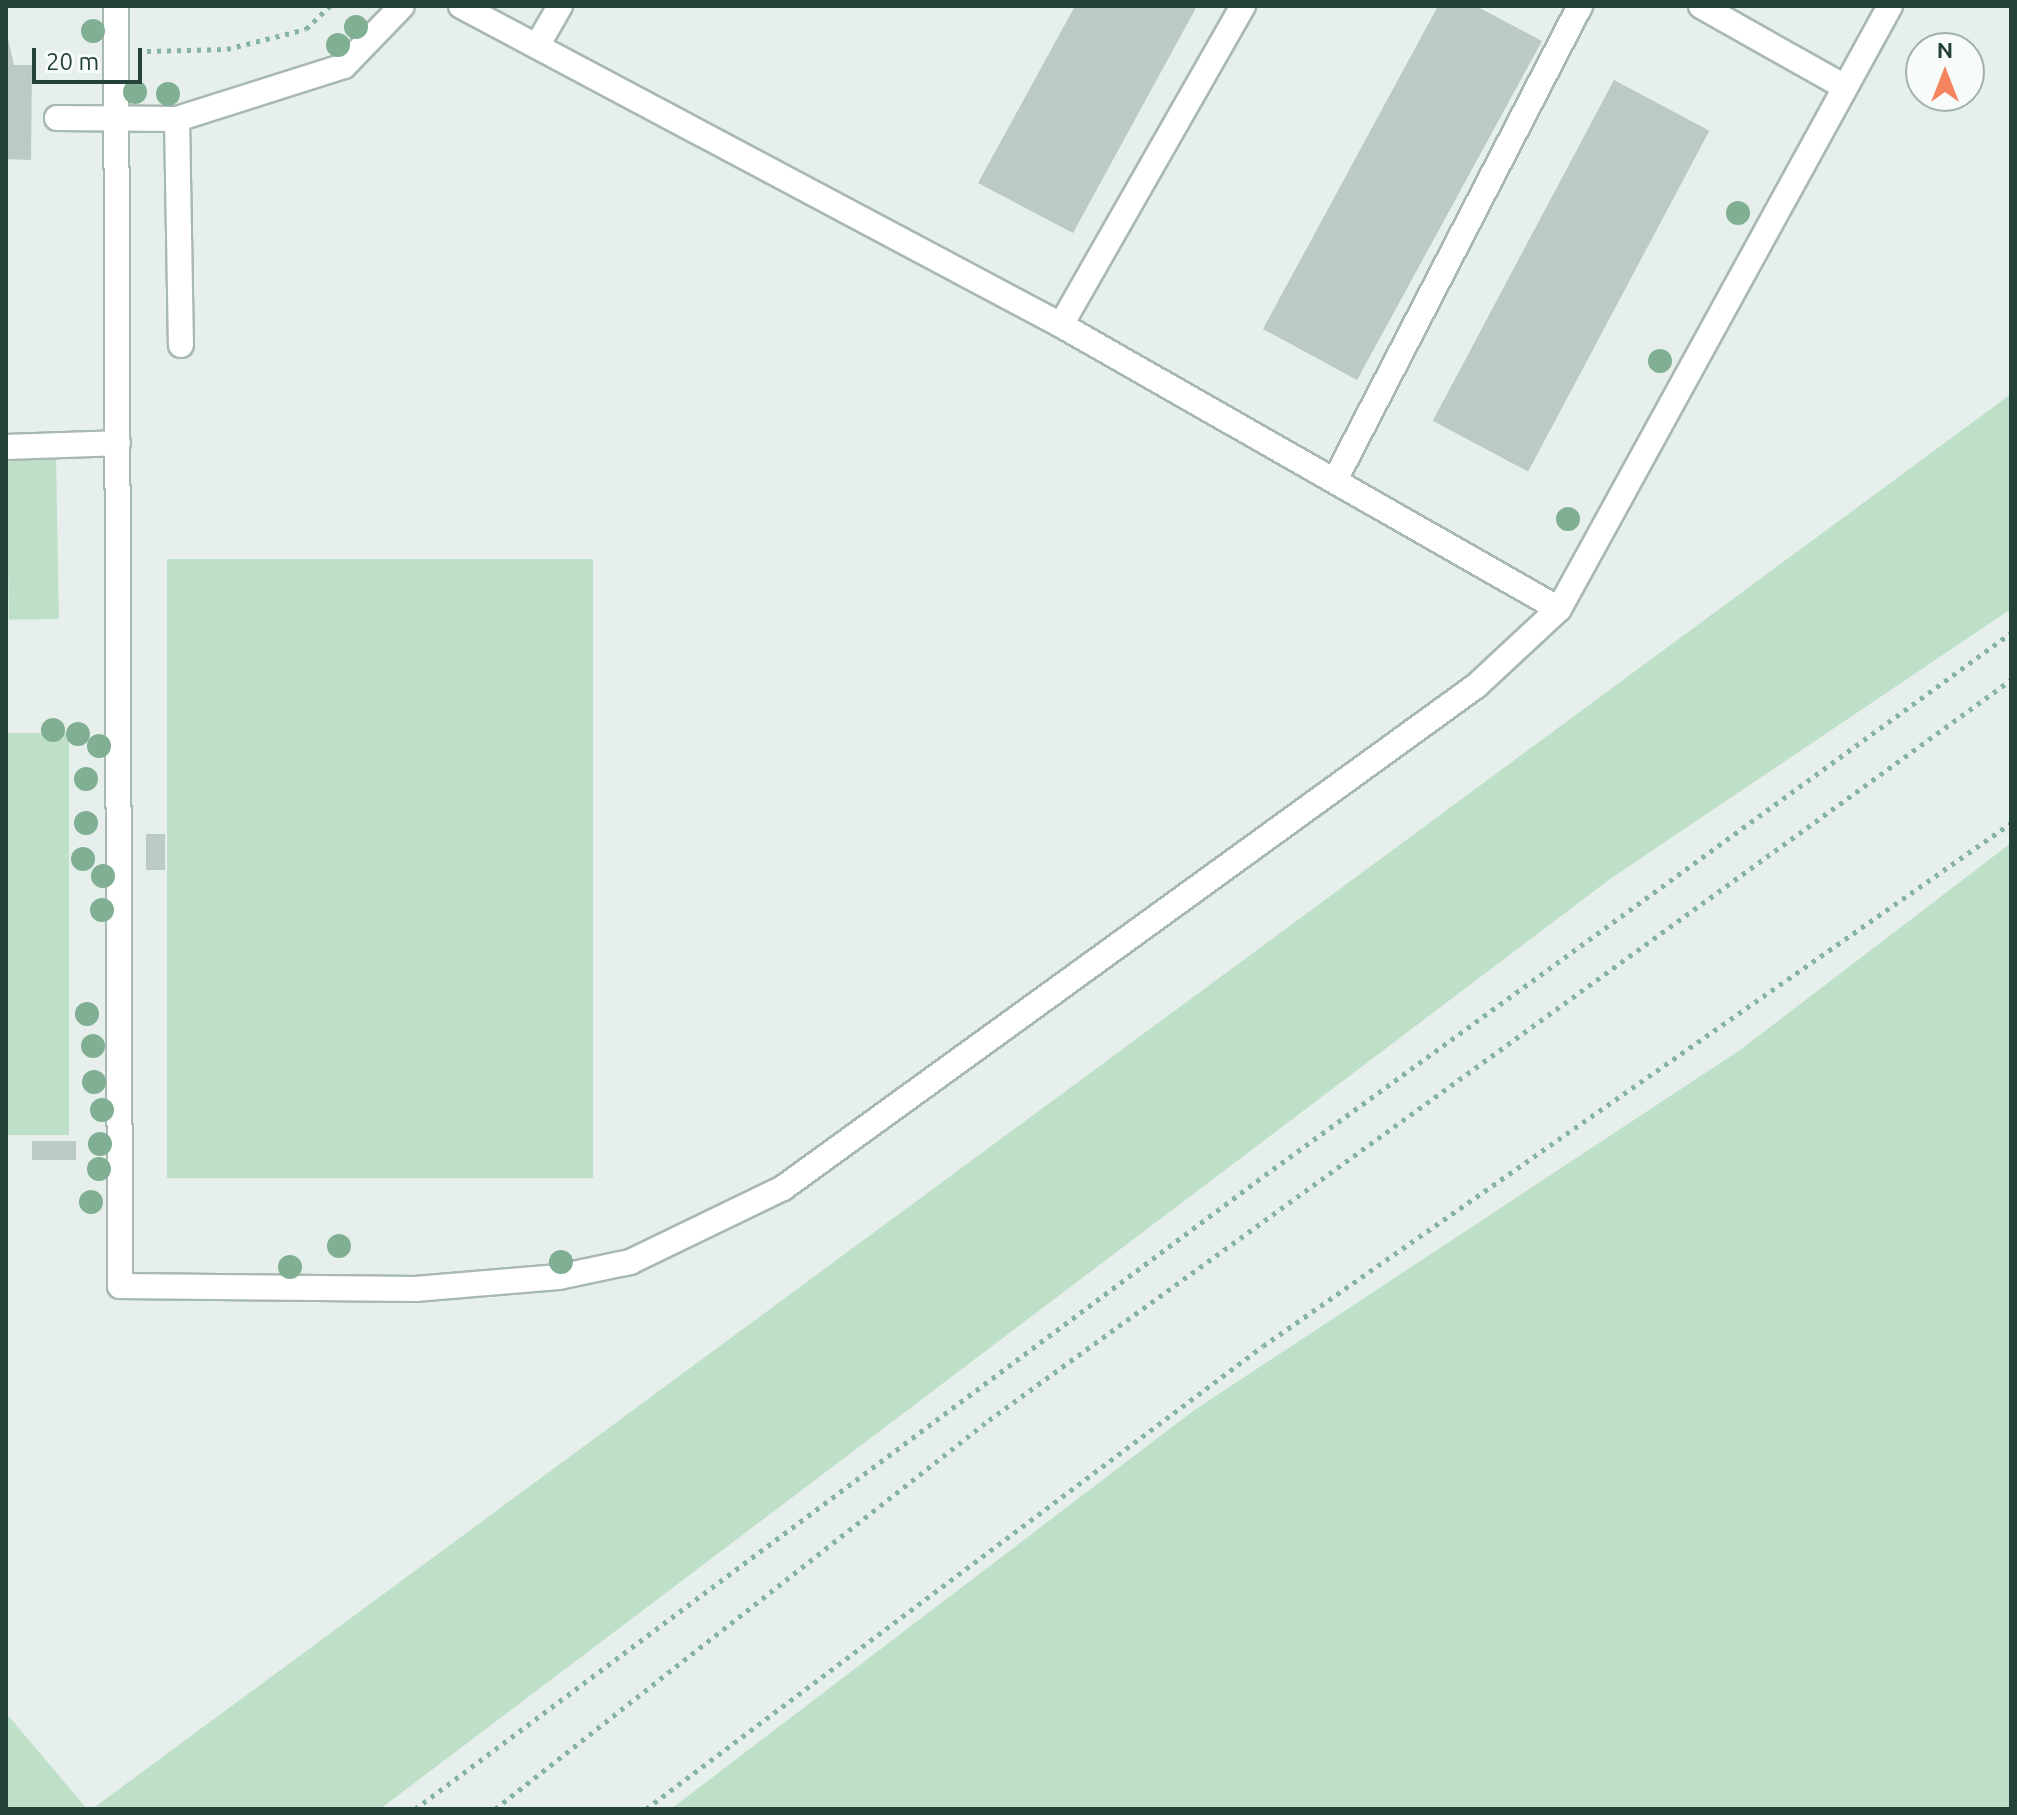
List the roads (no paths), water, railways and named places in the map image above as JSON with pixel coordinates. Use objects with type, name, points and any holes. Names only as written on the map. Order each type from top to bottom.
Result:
[{"type":"street","points":[[116,6],[120,1286],[415,1289],[559,1277],[630,1262],[783,1188],[1476,686],[1559,609],[1841,85],[1890,6]]},
{"type":"street","points":[[461,6],[1061,325],[1559,609]]},
{"type":"street","points":[[537,46],[560,6]]},
{"type":"street","points":[[1061,325],[1243,6]]},
{"type":"street","points":[[1335,480],[1580,6]]},
{"type":"street","points":[[1701,6],[1841,85]]},
{"type":"street","points":[[57,118],[177,119],[344,66],[397,7]]},
{"type":"street","points":[[177,119],[181,345]]},
{"type":"street","points":[[6,447],[118,443]]}]
